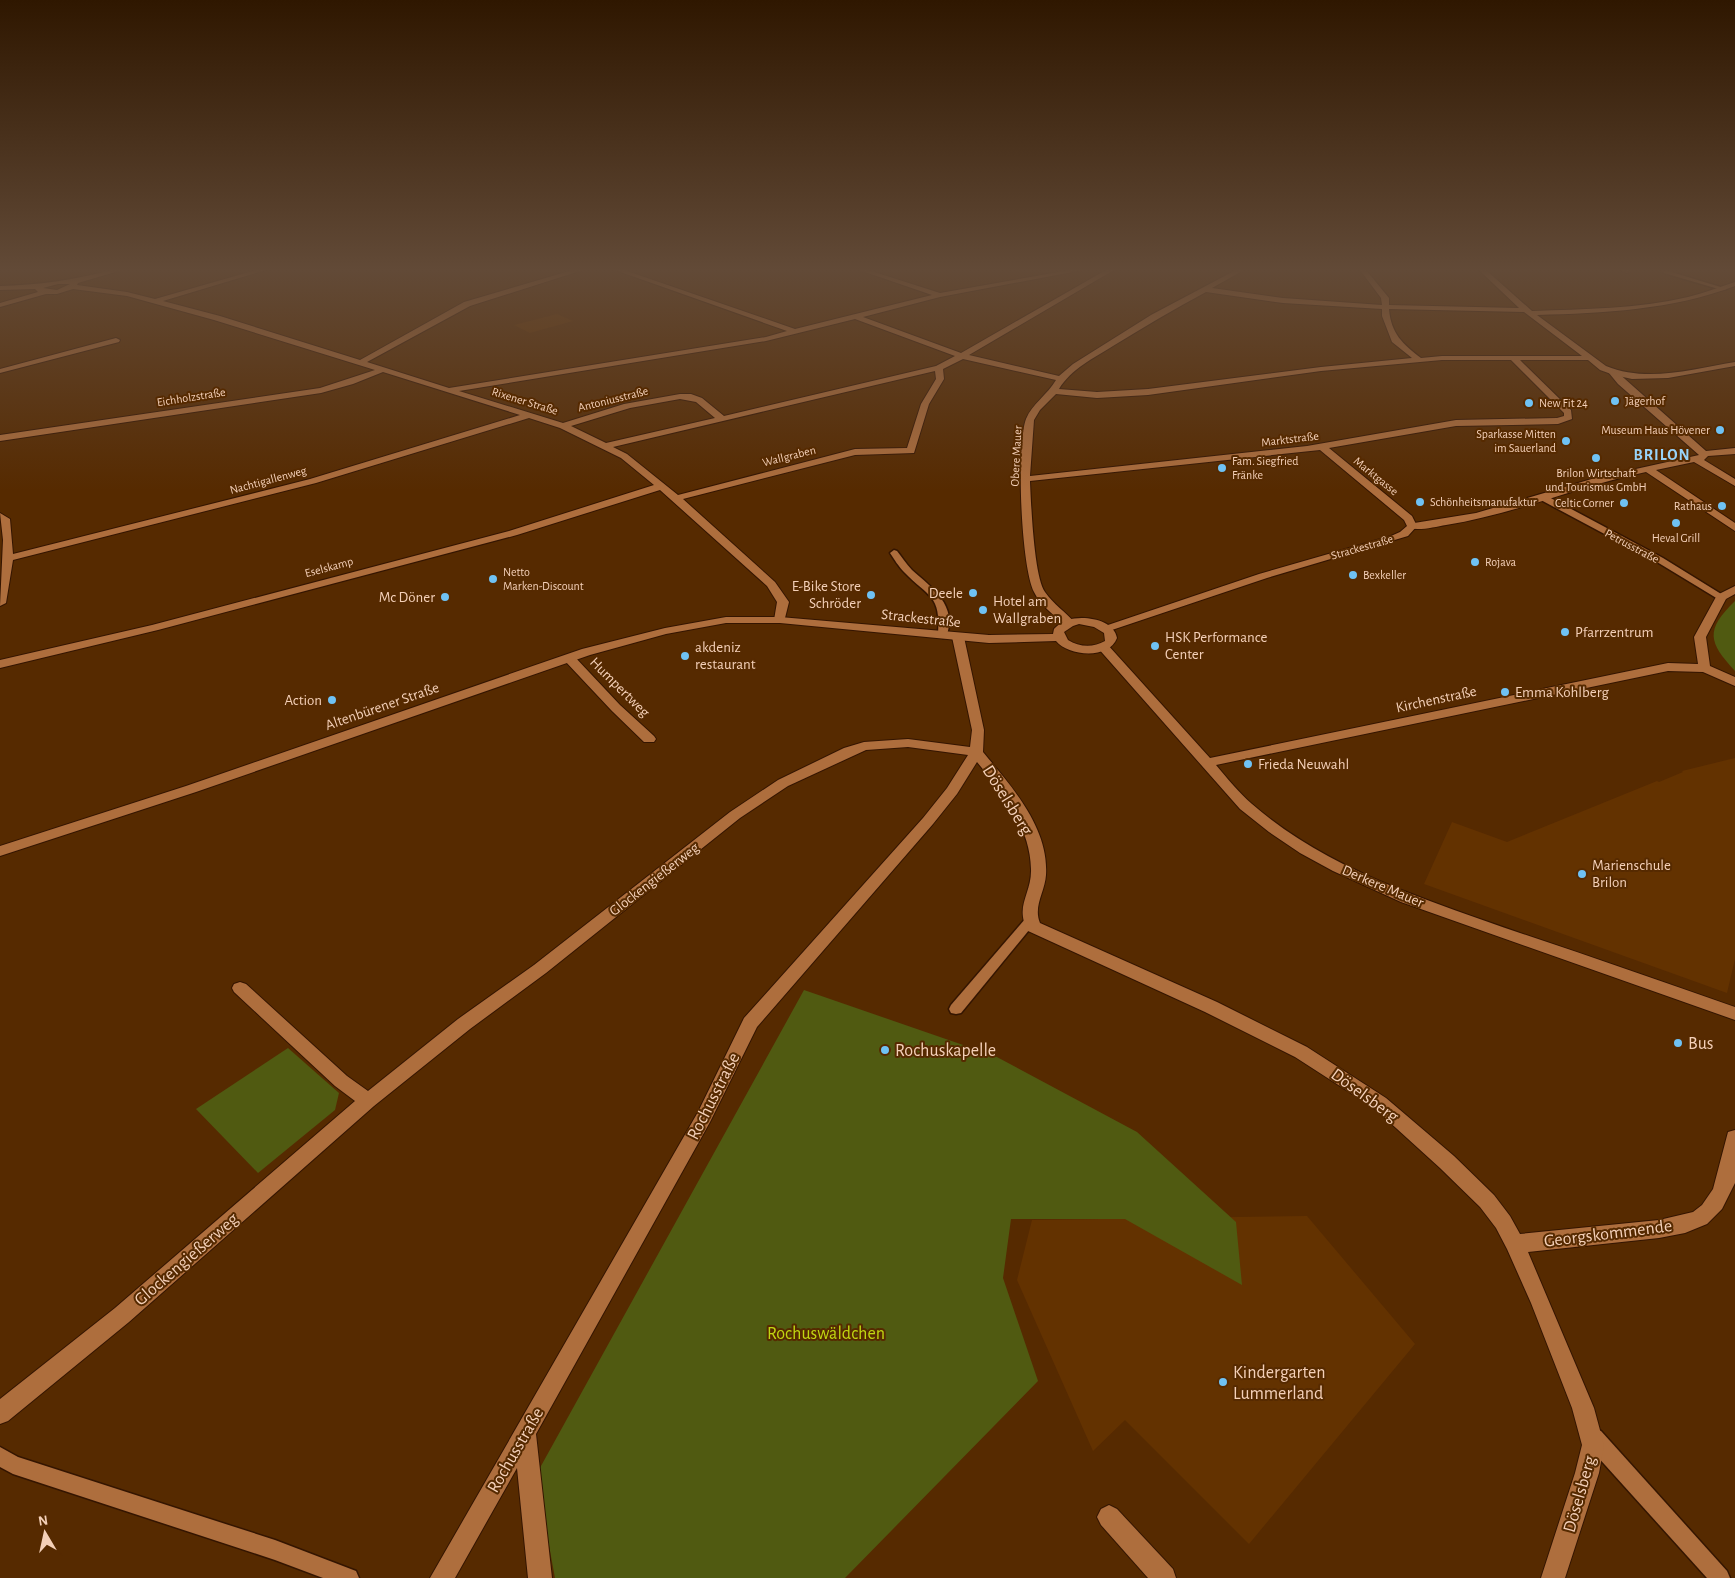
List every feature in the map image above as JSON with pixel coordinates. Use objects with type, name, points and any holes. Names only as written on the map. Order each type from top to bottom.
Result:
[{"type":"street","points":[[0,371],[102,344]]},
{"type":"street","name":"Rixener Straße","points":[[303,344],[563,426],[624,456],[676,498],[771,584],[782,602],[780,620]]},
{"type":"street","points":[[362,362],[395,344]]},
{"type":"street","points":[[448,390],[742,344]]},
{"type":"street","points":[[929,344],[962,356],[1061,378]]},
{"type":"street","points":[[606,446],[939,368],[983,344]]},
{"type":"street","name":"Obere Mauer","points":[[1069,623],[1040,594],[1036,587],[1028,530],[1025,479],[1030,420],[1036,409],[1054,391],[1061,378],[1109,344]]},
{"type":"street","points":[[1398,344],[1419,360]]},
{"type":"street","points":[[1571,344],[1613,373],[1620,382],[1700,456],[1735,483]]},
{"type":"street","points":[[1054,391],[1097,394],[1143,393],[1292,373],[1419,360],[1473,357],[1590,358]]},
{"type":"street","name":"Marktstraße","points":[[1025,479],[1322,447],[1447,424],[1558,421],[1567,419],[1570,415],[1568,412],[1512,358]]},
{"type":"street","points":[[1613,373],[1652,376],[1735,364]]},
{"type":"street","name":"Eichholzstraße","points":[[0,438],[321,390],[350,382],[384,368]]},
{"type":"street","name":"Wallgraben","points":[[676,498],[854,452],[911,451],[925,404],[940,379],[939,368]]},
{"type":"street","name":"Antoniusstraße","points":[[563,426],[631,406],[680,396],[696,398],[722,419]]},
{"type":"street","name":"Nachtigallenweg","points":[[8,558],[314,481],[530,415]]},
{"type":"street","name":"Marktgasse","points":[[1322,447],[1408,518],[1412,526]]},
{"type":"street","name":"Strackestraße","points":[[1106,629],[1263,576],[1395,538],[1404,534],[1412,526],[1452,522],[1646,468],[1700,456],[1735,452]]},
{"type":"street","points":[[1646,468],[1735,528]]},
{"type":"street","name":"Eselskamp","points":[[0,664],[154,628],[512,533],[661,486]]},
{"type":"street","points":[[0,516],[5,519],[8,558],[0,603]]},
{"type":"street","points":[[1735,589],[1721,596],[1700,638],[1704,667],[1719,672],[1735,682]]},
{"type":"street","name":"Altenbürener Straße","points":[[0,851],[191,789],[626,640],[693,625],[739,620],[780,620]]},
{"type":"street","name":"Strackestraße","points":[[780,620],[950,636],[1013,639],[1058,636]]},
{"type":"street","points":[[1089,622],[1106,629],[1111,638],[1103,647],[1086,650],[1068,646],[1058,636],[1058,631],[1069,623],[1089,622]]},
{"type":"street","name":"Rochusstraße","points":[[442,1578],[525,1435],[575,1341],[704,1117],[750,1023],[928,821],[952,791],[976,752],[978,730],[950,636]]},
{"type":"street","name":"Derkere Mauer","points":[[1103,647],[1244,806],[1269,827],[1298,847],[1343,870],[1474,922],[1735,1014]]},
{"type":"street","name":"Humpertweg","points":[[569,658],[616,708],[649,739]]},
{"type":"street","name":"Kirchenstraße","points":[[1206,763],[1663,669],[1683,666],[1704,667]]},
{"type":"street","name":"Glockengießerweg","points":[[0,1413],[122,1315],[368,1101],[464,1024],[540,969],[735,815],[783,783],[849,751],[878,744],[908,743],[976,752]]},
{"type":"street","name":"Döselsberg","points":[[976,752],[1015,805],[1032,836],[1036,850],[1038,879],[1029,911],[1030,921],[1034,927],[1211,1007],[1280,1041],[1354,1084],[1380,1103],[1447,1162],[1486,1201],[1503,1222],[1545,1311],[1592,1435],[1593,1445],[1588,1474],[1553,1578]]},
{"type":"street","points":[[240,988],[342,1081],[368,1101]]},
{"type":"street","name":"Georgskommende","points":[[1515,1244],[1659,1230],[1699,1218],[1714,1206],[1725,1184],[1735,1138]]},
{"type":"street","points":[[525,1435],[540,1578]]},
{"type":"street","points":[[1109,1517],[1164,1578]]},
{"type":"lane","name":"Petrusstraße","points":[[1542,497],[1660,560],[1721,596]]},
{"type":"lane","points":[[894,554],[907,570],[932,591],[940,602],[950,636]]},
{"type":"lane","points":[[956,1009],[1030,921]]},
{"type":"lane","points":[[1592,1435],[1720,1578]]},
{"type":"lane","points":[[0,1456],[13,1464],[275,1550],[349,1578]]},
{"type":"shaded area","name":"Marienschule Brilon","points":[[1735,758],[1735,959],[1727,993],[1424,884],[1452,822],[1507,842],[1657,781],[1659,782],[1682,771]]},
{"type":"shaded area","name":"Kindergarten Lummerland","points":[[1307,1216],[1415,1344],[1249,1544],[1125,1420],[1093,1451],[1017,1280],[1032,1220]]},
{"type":"green space","points":[[1735,601],[1735,671],[1719,652],[1714,636],[1719,620]]},
{"type":"green space","name":"Rochuswäldchen","points":[[804,990],[995,1056],[1137,1132],[1236,1222],[1242,1285],[1125,1219],[1011,1219],[1003,1278],[1038,1381],[845,1578],[555,1578],[536,1475]]},
{"type":"green space","points":[[288,1048],[339,1093],[335,1110],[258,1173],[196,1109]]},
{"type":"place","name":"Jägerhof","points":[[1615,401]]},
{"type":"place","name":"New Fit 24","points":[[1529,403]]},
{"type":"place","name":"Museum Haus Hövener","points":[[1720,430]]},
{"type":"place","name":"Sparkasse Mitten im Sauerland","points":[[1566,441]]},
{"type":"place","name":"Brilon Wirtschaft und Tourismus GmbH","points":[[1596,458]]},
{"type":"place","name":"Fam. Siegfried Fränke","points":[[1222,468]]},
{"type":"place","name":"Schönheitsmanufaktur","points":[[1420,502]]},
{"type":"place","name":"Celtic Corner","points":[[1624,503]]},
{"type":"place","name":"Rathaus","points":[[1722,506]]},
{"type":"place","name":"Heval Grill","points":[[1676,523]]},
{"type":"place","name":"Rojava","points":[[1475,562]]},
{"type":"place","name":"Bexkeller","points":[[1353,575]]},
{"type":"place","name":"Netto Marken-Discount","points":[[493,579]]},
{"type":"place","name":"Deele","points":[[973,593]]},
{"type":"place","name":"E-Bike Store Schröder","points":[[871,595]]},
{"type":"place","name":"Mc Döner","points":[[445,597]]},
{"type":"place","name":"Hotel am Wallgraben","points":[[983,610]]},
{"type":"place","name":"Pfarrzentrum","points":[[1565,632]]},
{"type":"place","name":"HSK Performance Center","points":[[1155,646]]},
{"type":"place","name":"akdeniz restaurant","points":[[685,656]]},
{"type":"place","name":"Emma Kohlberg","points":[[1505,692]]},
{"type":"place","name":"Action","points":[[332,700]]},
{"type":"place","name":"Frieda Neuwahl","points":[[1248,764]]},
{"type":"place","name":"Marienschule Brilon","points":[[1582,874]]},
{"type":"place","name":"Bus","points":[[1678,1043]]},
{"type":"place","name":"Rochuskapelle","points":[[885,1050]]},
{"type":"place","name":"Kindergarten Lummerland","points":[[1223,1382]]},
{"type":"district","name":"BRILON","points":[[1662,454]]}]
